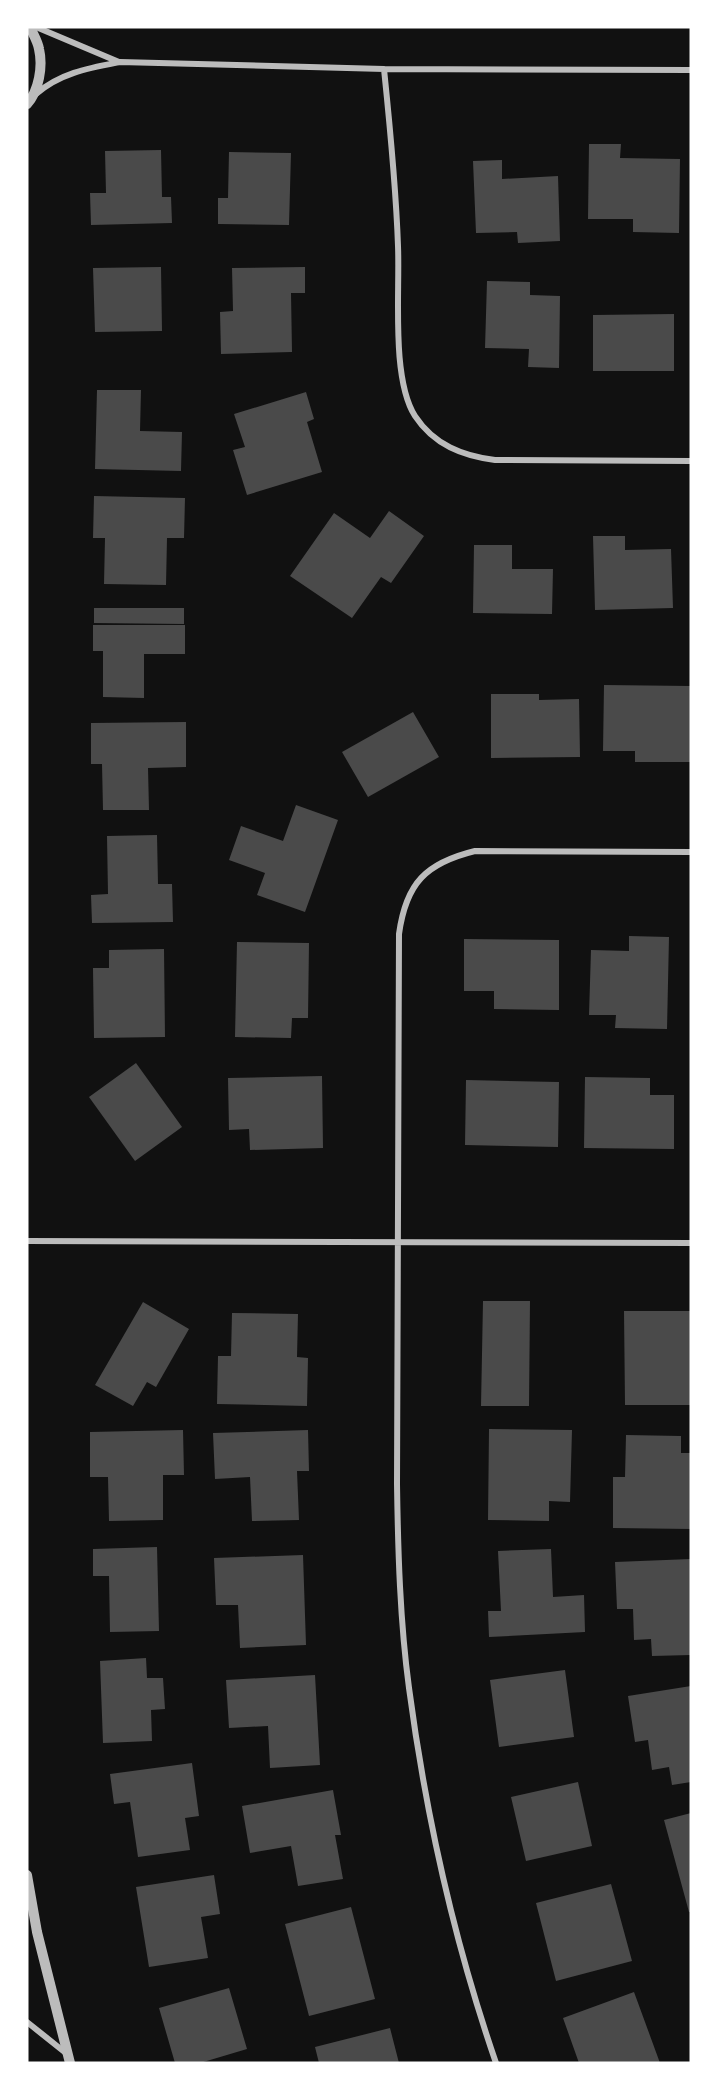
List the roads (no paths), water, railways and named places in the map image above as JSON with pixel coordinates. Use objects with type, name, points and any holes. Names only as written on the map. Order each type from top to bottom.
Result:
[{"type":"street","points":[[29,101],[40,74],[39,48],[30,27]]},
{"type":"street","points":[[36,27],[120,62]]},
{"type":"street","points":[[29,101],[44,87],[77,70],[120,62],[384,69],[691,70]]},
{"type":"street","points":[[384,69],[392,142],[398,245],[400,371],[405,394],[415,415],[430,434],[449,448],[471,457],[495,460],[691,461]]},
{"type":"street","points":[[496,2063],[473,1996],[450,1913],[425,1800],[408,1686],[399,1571],[397,1484],[399,934],[402,911],[412,888],[429,870],[451,857],[475,851],[691,852]]},
{"type":"street","points":[[27,1241],[691,1243]]},
{"type":"street","points":[[27,1875],[38,1932],[69,2059]]},
{"type":"street","points":[[27,2022],[69,2059]]}]
